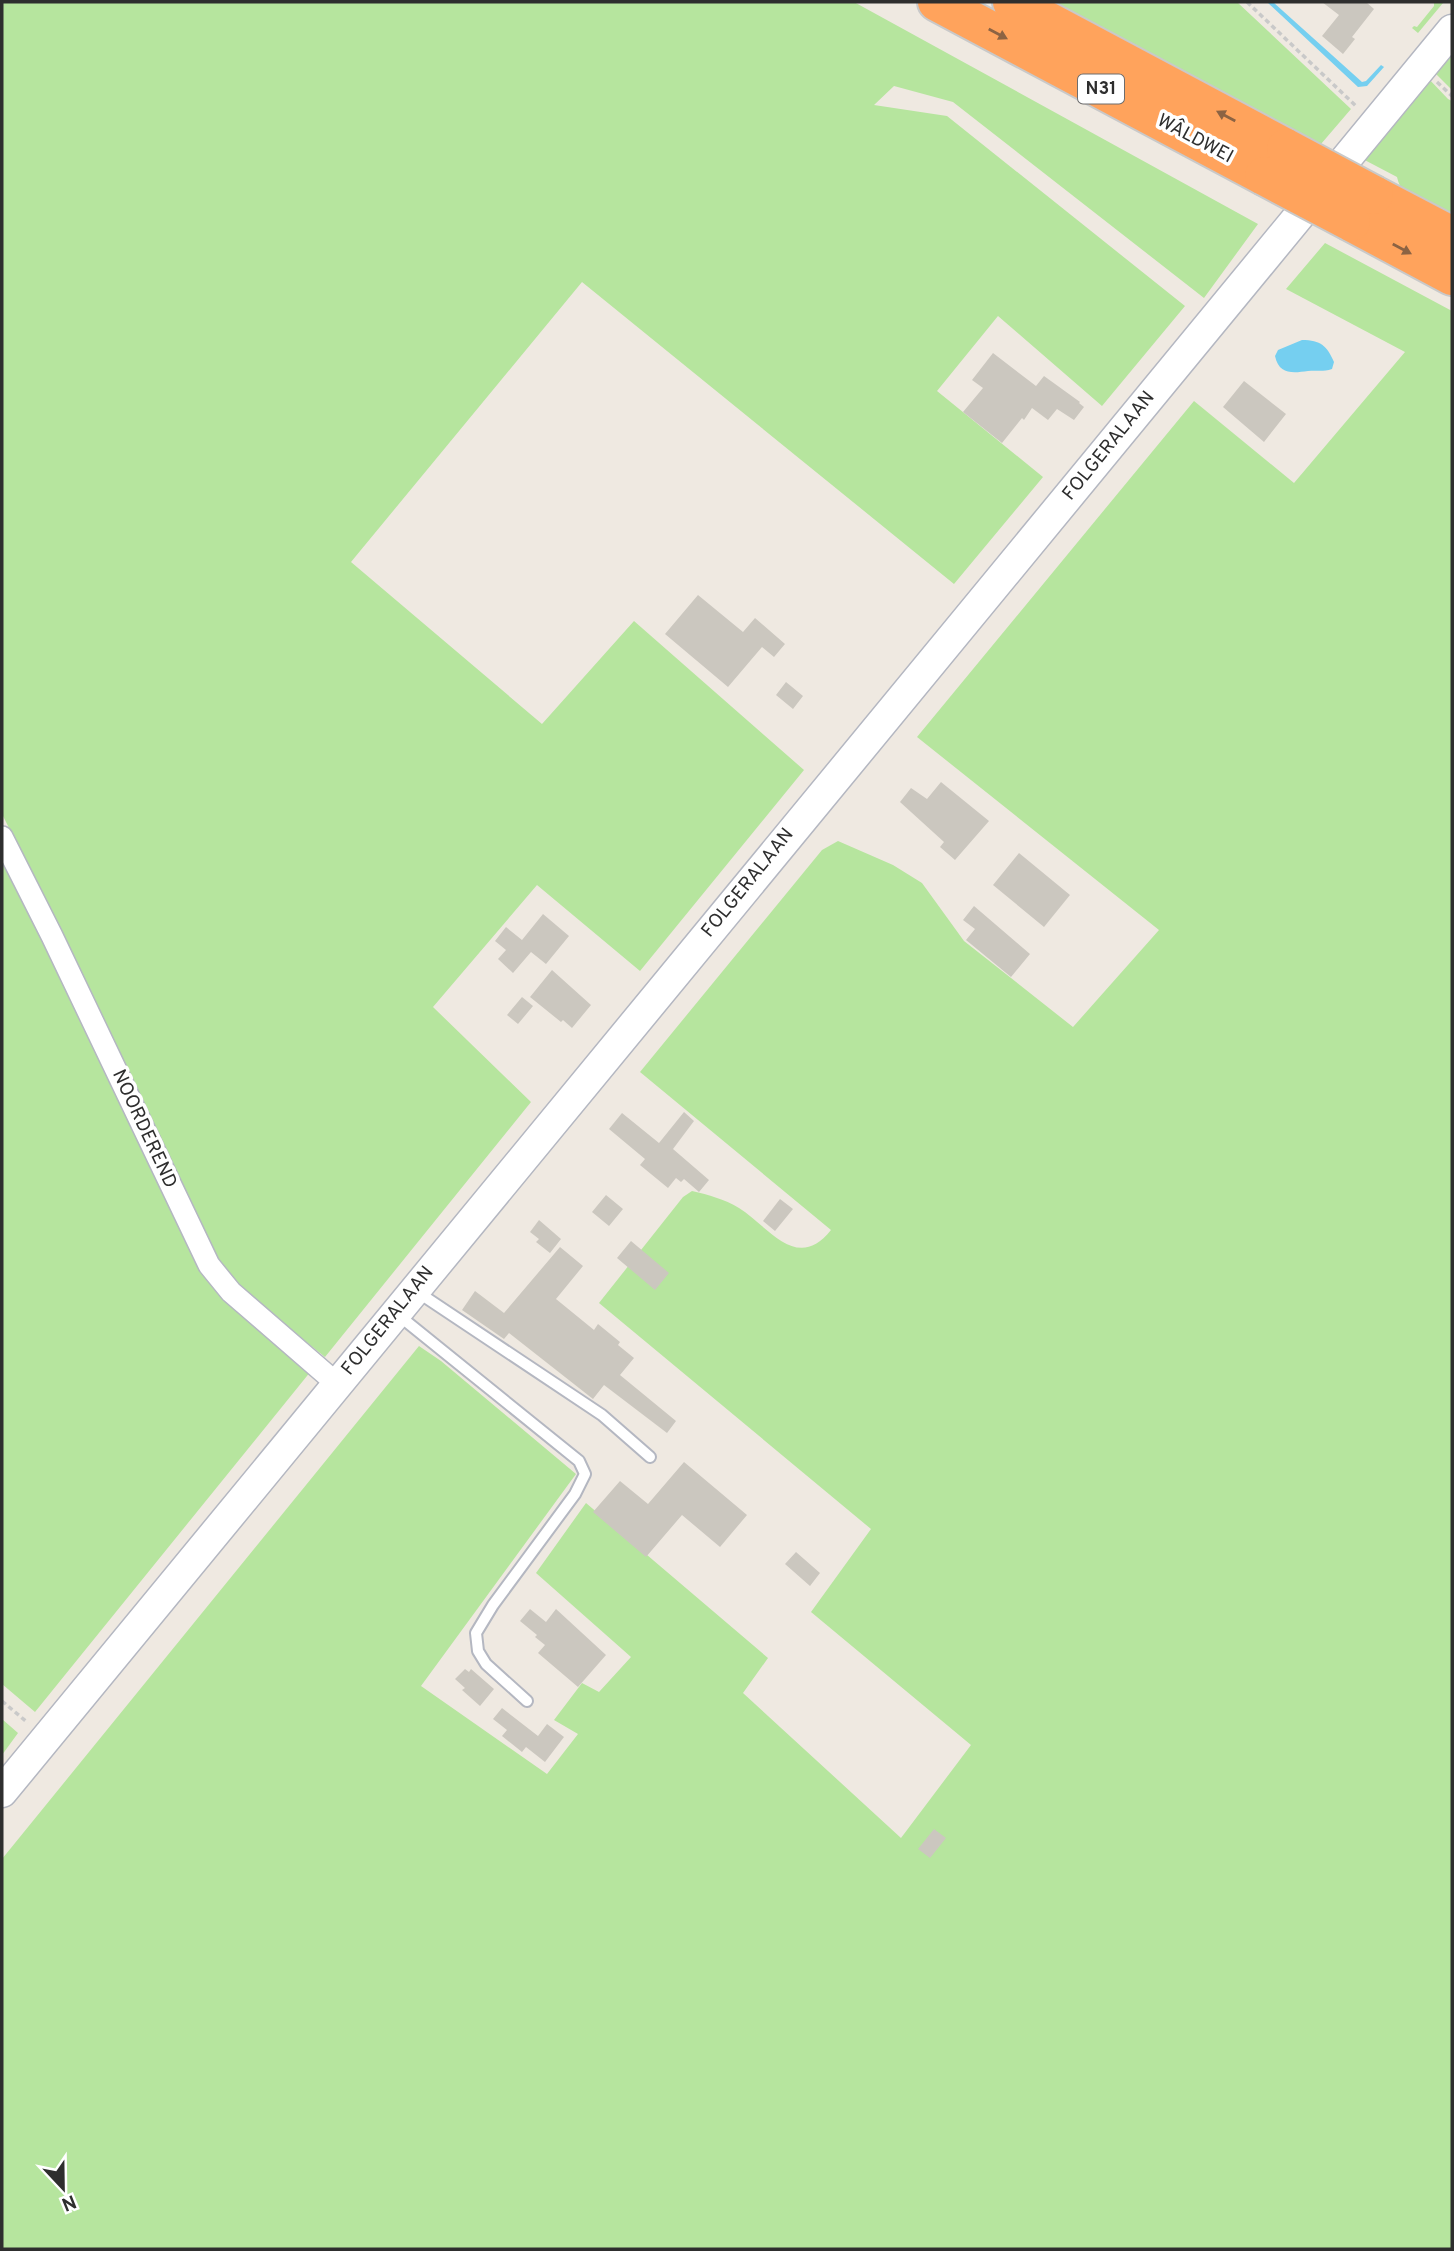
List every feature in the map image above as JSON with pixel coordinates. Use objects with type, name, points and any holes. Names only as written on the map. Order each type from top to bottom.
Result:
[{"type":"highway","name":"WÂLDWEI","points":[[937,2],[1275,162],[1362,208],[1452,276]]},
{"type":"highway","name":"WÂLDWEI","points":[[1012,2],[1275,162]]},
{"type":"highway","name":"WÂLDWEI","points":[[1362,208],[1452,236]]},
{"type":"main road","name":"FOLGERALAAN","points":[[2,1792],[413,1289],[1452,30]]},
{"type":"street","name":"NOORDEREND","points":[[2,836],[209,1265],[231,1292],[336,1384]]},
{"type":"lane","points":[[413,1289],[602,1415],[650,1457]]},
{"type":"lane","points":[[395,1312],[579,1461],[585,1474],[575,1494],[493,1605],[476,1633],[478,1651],[486,1664],[527,1701]]},
{"type":"path","points":[[1247,2],[1359,108]]},
{"type":"path","points":[[2,1701],[46,1738]]},
{"type":"green space","points":[[2,2],[854,2],[1258,224],[1204,298],[953,102],[894,86],[874,105],[947,116],[1185,306],[1102,406],[998,316],[937,391],[1043,477],[954,584],[582,282],[351,562],[542,724],[634,621],[804,770],[640,971],[537,885],[433,1007],[531,1102],[325,1357],[245,1293],[218,1266],[2,814]]},
{"type":"green space","points":[[1046,2],[1237,2],[1351,109],[1321,144],[1142,55]]},
{"type":"green space","points":[[1434,2],[1443,3],[1418,33],[1412,28],[1417,27],[1434,6]]},
{"type":"green space","points":[[1452,43],[1452,90],[1431,69]]},
{"type":"green space","points":[[1427,77],[1452,101],[1452,227],[1411,201],[1397,177],[1357,156]]},
{"type":"green space","points":[[1325,243],[1452,311],[1452,2249],[2,2249],[2,1859],[419,1346],[441,1361],[576,1474],[421,1686],[547,1774],[578,1734],[554,1720],[582,1683],[599,1692],[631,1657],[536,1573],[586,1503],[768,1658],[743,1693],[901,1838],[971,1745],[811,1612],[871,1529],[599,1303],[683,1197],[692,1191],[739,1208],[772,1235],[795,1247],[806,1247],[819,1242],[831,1230],[640,1072],[822,850],[838,841],[893,865],[922,883],[964,941],[1073,1027],[1159,930],[917,737],[1194,401],[1294,483],[1405,352],[1286,289]]},
{"type":"green space","points":[[2,855],[200,1262],[311,1371],[35,1712],[2,1684]]},
{"type":"green space","points":[[2,1719],[18,1733],[2,1755]]},
{"type":"water","points":[[1267,2],[1273,2],[1362,82],[1381,65],[1384,67],[1367,86],[1358,87]]},
{"type":"water","points":[[1302,340],[1314,341],[1326,348],[1334,362],[1332,369],[1292,372],[1283,370],[1275,356],[1278,350]]},
{"type":"building","points":[[1322,2],[1366,2],[1374,9],[1352,37],[1355,39],[1343,54],[1322,36],[1339,15]]},
{"type":"building","points":[[993,353],[1036,386],[1044,376],[1084,407],[1074,420],[1057,409],[1048,420],[1032,408],[1002,443],[963,412],[983,388],[972,380]]},
{"type":"building","points":[[1244,381],[1286,414],[1264,442],[1223,407]]},
{"type":"building","points":[[698,595],[743,632],[755,618],[785,644],[774,657],[762,647],[728,687],[665,634]]},
{"type":"building","points":[[786,682],[803,696],[793,709],[776,695]]},
{"type":"building","points":[[941,782],[989,821],[955,860],[940,847],[944,842],[900,802],[911,788],[927,799]]},
{"type":"building","points":[[1019,853],[1070,895],[1044,927],[993,885]]},
{"type":"building","points":[[974,906],[1030,954],[1011,977],[966,940],[975,929],[963,920]]},
{"type":"building","points":[[543,914],[569,936],[546,964],[531,952],[513,973],[498,959],[506,950],[495,941],[506,927],[522,940]]},
{"type":"building","points":[[552,970],[591,1005],[572,1028],[530,997]]},
{"type":"building","points":[[522,997],[533,1006],[518,1024],[507,1015]]},
{"type":"building","points":[[684,1112],[694,1121],[673,1149],[709,1180],[699,1192],[684,1179],[681,1182],[676,1178],[668,1188],[640,1165],[645,1159],[609,1129],[622,1113],[659,1143]]},
{"type":"building","points":[[606,1195],[623,1209],[609,1226],[592,1212]]},
{"type":"building","points":[[780,1199],[793,1209],[775,1231],[763,1221]]},
{"type":"building","points":[[539,1220],[561,1239],[550,1253],[536,1242],[539,1239],[530,1232]]},
{"type":"building","points":[[631,1241],[669,1273],[655,1290],[617,1258]]},
{"type":"building","points":[[560,1247],[583,1266],[556,1299],[594,1330],[598,1324],[634,1358],[620,1375],[676,1421],[667,1433],[604,1385],[593,1399],[509,1333],[504,1339],[462,1310],[475,1291],[504,1313]]},
{"type":"building","points":[[684,1462],[747,1515],[720,1547],[682,1515],[646,1557],[593,1512],[620,1481],[648,1504]]},
{"type":"building","points":[[796,1552],[820,1573],[810,1586],[785,1564]]},
{"type":"building","points":[[530,1609],[546,1622],[556,1609],[606,1655],[578,1687],[538,1653],[545,1645],[520,1621]]},
{"type":"building","points":[[465,1669],[469,1672],[471,1669],[494,1689],[480,1706],[462,1690],[465,1688],[455,1679]]},
{"type":"building","points":[[502,1708],[538,1736],[547,1724],[564,1737],[545,1762],[526,1747],[522,1752],[502,1736],[507,1730],[493,1719]]},
{"type":"building","points":[[934,1829],[946,1838],[930,1858],[918,1849]]}]
